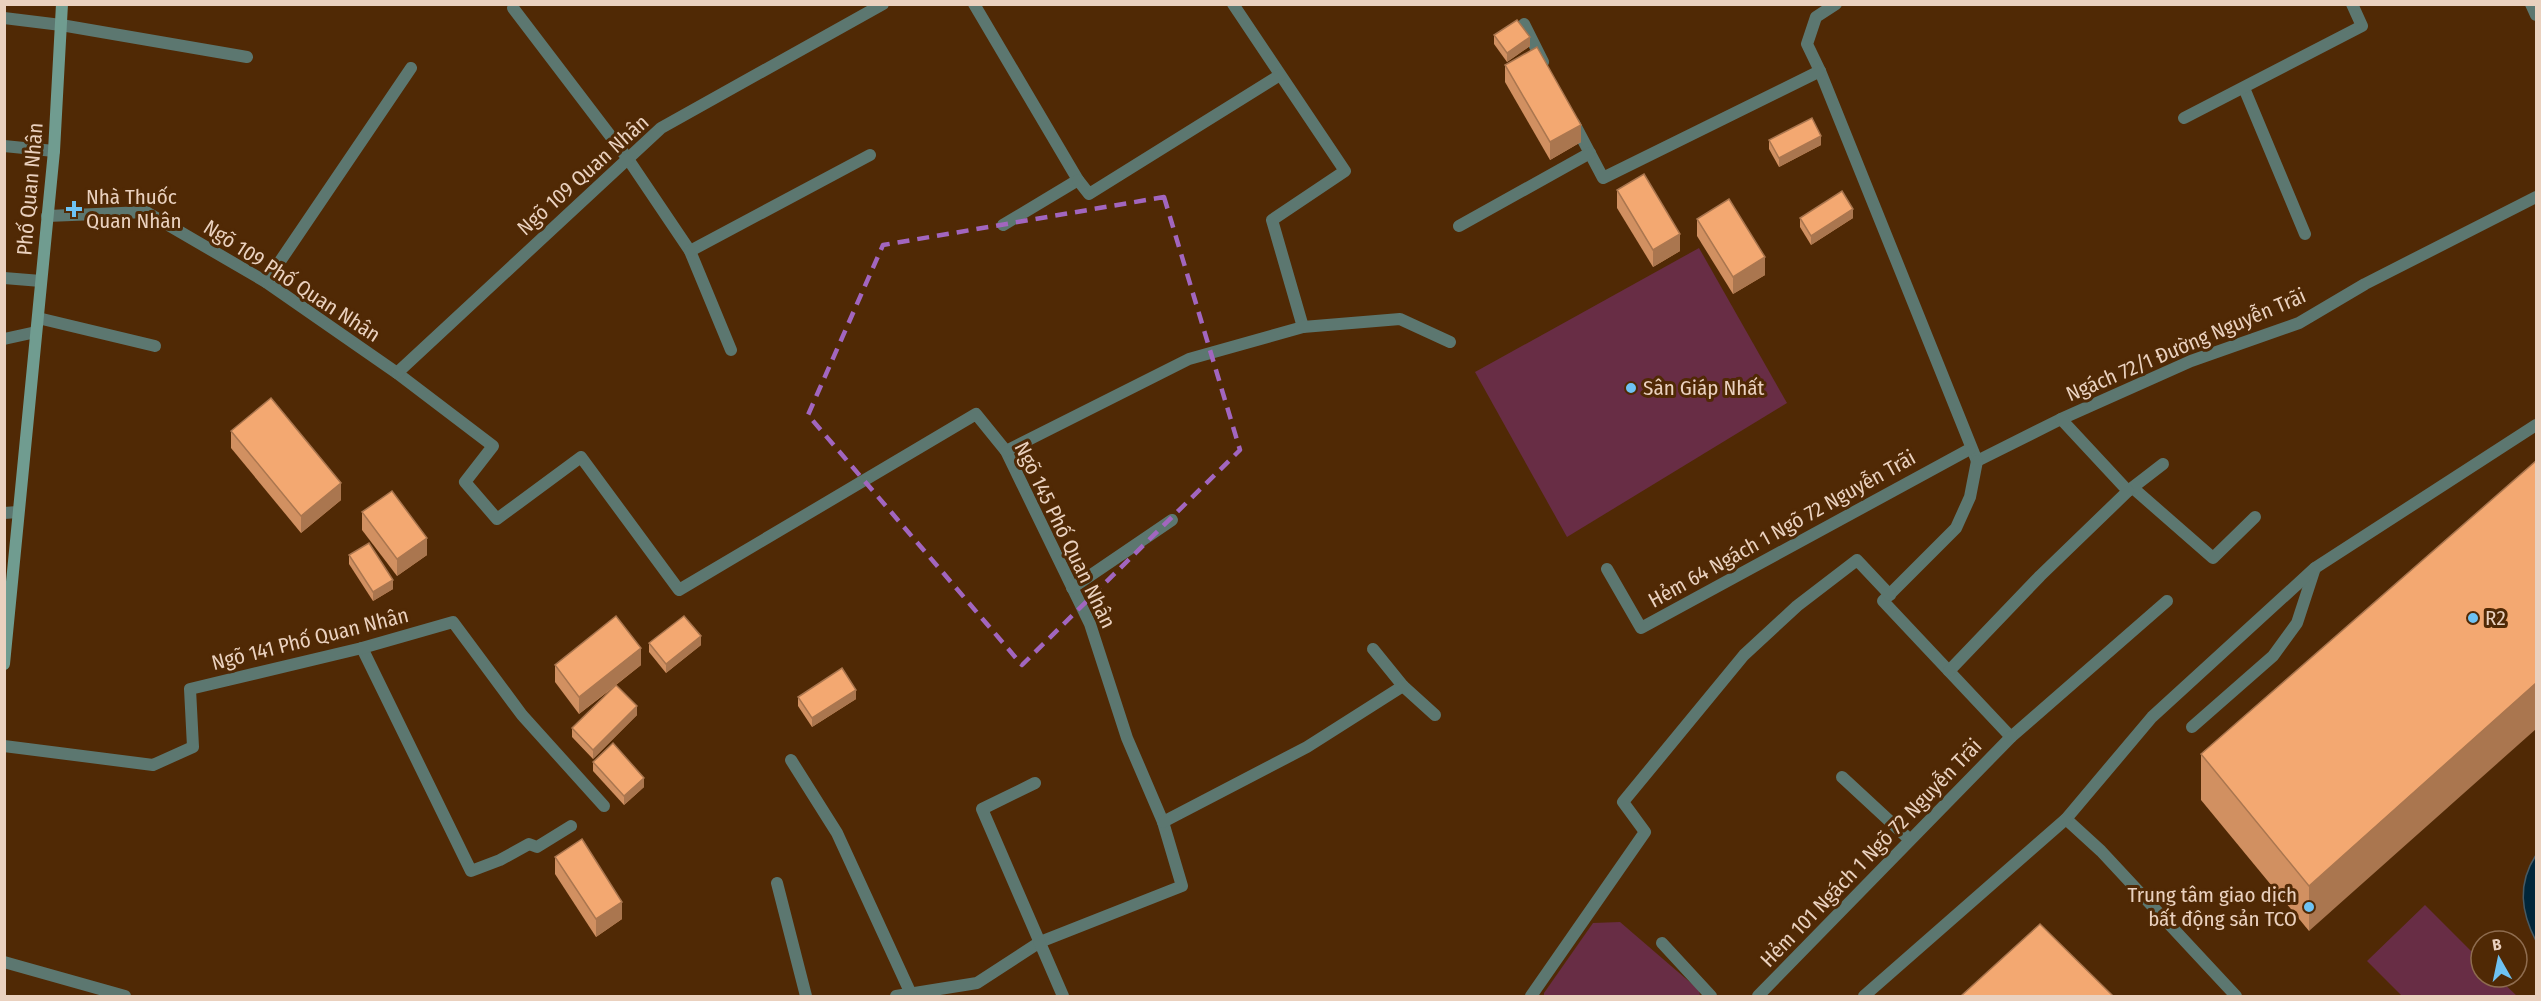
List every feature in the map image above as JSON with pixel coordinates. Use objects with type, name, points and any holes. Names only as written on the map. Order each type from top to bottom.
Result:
[{"type":"street","name":"Phố Quan Nhân","points":[[4,664],[54,151],[62,4]]},
{"type":"street","name":"Ngõ 109 Quan Nhân","points":[[397,373],[661,128],[883,4]]},
{"type":"street","points":[[975,4],[1078,180],[1089,194],[1280,75]]},
{"type":"street","points":[[1233,4],[1345,171],[1272,220],[1303,327]]},
{"type":"street","points":[[1531,996],[1645,832],[1623,802],[1744,655],[1797,606],[1857,560],[1886,598],[1956,528],[1970,497],[1977,461],[1807,44],[1816,17],[1836,4]]},
{"type":"street","points":[[2184,118],[2362,26],[2352,4]]},
{"type":"street","points":[[2531,4],[2536,15]]},
{"type":"street","points":[[513,8],[628,159],[690,250],[731,350]]},
{"type":"street","points":[[4,18],[61,25],[247,57]]},
{"type":"street","points":[[1524,24],[1549,74]]},
{"type":"street","points":[[266,282],[411,68]]},
{"type":"street","points":[[1569,113],[1603,178],[1820,72]]},
{"type":"street","points":[[2244,88],[2305,234]]},
{"type":"street","points":[[4,146],[54,151]]},
{"type":"street","points":[[1459,226],[1590,153]]},
{"type":"street","points":[[690,250],[870,155]]},
{"type":"street","points":[[1003,225],[1078,180]]},
{"type":"street","name":"Ngách 72/1 Đường Nguyễn Trãi","points":[[1977,461],[2061,419],[2191,361],[2299,323],[2365,284],[2536,197]]},
{"type":"street","name":"Ngõ 109 Phố Quan Nhân","points":[[47,216],[146,212],[266,282],[397,373],[493,446]]},
{"type":"street","points":[[4,278],[41,281]]},
{"type":"street","points":[[38,318],[154,346]]},
{"type":"street","points":[[1006,451],[1189,359],[1303,327],[1400,319],[1450,342]]},
{"type":"street","points":[[4,339],[36,332]]},
{"type":"street","name":"Ngõ 145 Phố Quan Nhân","points":[[493,446],[465,482],[497,519],[580,458],[679,590],[976,414],[1006,451],[1090,624],[1127,738],[1163,822],[1182,886],[1040,942],[977,984],[896,996]]},
{"type":"street","points":[[2061,419],[2131,489],[2213,558],[2255,517]]},
{"type":"street","points":[[1864,996],[2066,819],[2152,717],[2315,568],[2536,425]]},
{"type":"street","name":"Hẻm 64 Ngách 1 Ngõ 72 Nguyễn Trãi","points":[[1607,569],[1641,628],[1970,448]]},
{"type":"street","points":[[1949,671],[2040,576],[2131,489],[2163,464]]},
{"type":"street","points":[[4,513],[18,512]]},
{"type":"street","points":[[1072,588],[1172,520]]},
{"type":"street","points":[[2192,727],[2273,656],[2296,623],[2315,568]]},
{"type":"street","name":"Hẻm 101 Ngách 1 Ngõ 72 Nguyễn Trãi","points":[[1886,598],[1949,671],[2012,737]]},
{"type":"street","name":"Hẻm 101 Ngách 1 Ngõ 72 Nguyễn Trãi","points":[[1758,996],[1909,839],[2012,737],[2167,601]]},
{"type":"street","name":"Ngõ 141 Phố Quan Nhân","points":[[4,746],[153,765],[193,747],[190,688],[362,648],[453,622],[522,715],[604,806]]},
{"type":"street","points":[[362,648],[471,871],[500,860],[529,844],[537,847],[571,826]]},
{"type":"street","points":[[1373,649],[1403,686],[1435,714]]},
{"type":"street","points":[[1163,822],[1307,747],[1403,686]]},
{"type":"street","points":[[791,760],[837,833],[911,994]]},
{"type":"street","points":[[1842,777],[1909,839]]},
{"type":"street","points":[[1035,783],[982,808],[1063,996]]},
{"type":"street","points":[[2066,819],[2101,851],[2236,996]]},
{"type":"street","points":[[777,883],[806,996]]},
{"type":"street","points":[[1662,943],[1711,996]]},
{"type":"street","points":[[4,962],[125,996]]},
{"type":"highlighted area","points":[[1164,197],[1240,450],[1022,665],[808,415],[883,245]]},
{"type":"shaded area","name":"Sân Giáp Nhất","points":[[1699,248],[1787,403],[1567,537],[1475,372]]},
{"type":"shaded area","points":[[2425,905],[2469,949],[2469,989],[2510,989],[2517,996],[2402,996],[2367,961]]},
{"type":"shaded area","points":[[1620,922],[1699,990],[1700,996],[1544,996],[1593,923]]},
{"type":"water","points":[[2536,855],[2536,941],[2527,919],[2523,898],[2526,877]]},
{"type":"building","points":[[1517,20],[1530,37],[1507,53],[1494,35]]},
{"type":"building","points":[[1537,47],[1581,125],[1550,142],[1505,65]]},
{"type":"building","points":[[1812,118],[1821,136],[1779,158],[1769,140]]},
{"type":"building","points":[[1644,174],[1680,234],[1653,250],[1617,190]]},
{"type":"building","points":[[1842,191],[1853,209],[1811,236],[1800,218]]},
{"type":"building","points":[[1729,199],[1765,257],[1733,277],[1697,219]]},
{"type":"building","points":[[271,398],[341,483],[301,516],[231,431]]},
{"type":"building","name":"R2","points":[[2536,461],[2536,683],[2309,886],[2201,754]]},
{"type":"building","points":[[392,491],[427,538],[397,559],[362,512]]},
{"type":"building","points":[[369,543],[393,580],[373,592],[349,555]]},
{"type":"building","points":[[616,616],[641,648],[579,697],[555,665]]},
{"type":"building","points":[[684,616],[701,636],[666,664],[649,643]]},
{"type":"building","points":[[842,668],[856,690],[812,718],[798,697]]},
{"type":"building","points":[[616,685],[637,706],[593,750],[572,728]]},
{"type":"building","points":[[613,743],[644,778],[624,796],[593,762]]},
{"type":"building","points":[[582,839],[622,902],[596,919],[555,857]]},
{"type":"building","points":[[2040,924],[2113,996],[1961,996]]},
{"type":"place","name":"Nhà Thuốc Quan Nhân","points":[[74,209]]},
{"type":"place","name":"Sân Giáp Nhất","points":[[1631,388]]},
{"type":"place","name":"R2","points":[[2473,618]]},
{"type":"place","name":"Trung tâm giao dịch bất động sản TCO","points":[[2309,907]]}]
